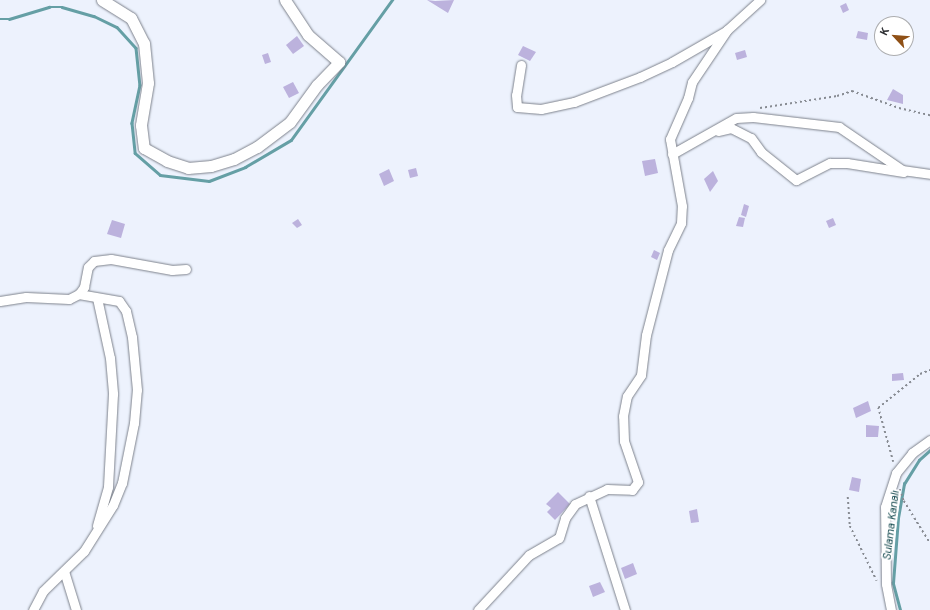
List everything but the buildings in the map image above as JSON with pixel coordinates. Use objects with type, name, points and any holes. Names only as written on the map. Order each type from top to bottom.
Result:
[{"type":"street","points":[[102,0],[131,18],[144,43],[148,83],[141,126],[144,148],[166,161],[188,168],[211,166],[234,159],[257,146],[290,122],[317,85],[339,62],[308,35],[285,0]]},
{"type":"street","points":[[521,65],[516,95],[517,107],[541,109],[574,102],[640,77],[672,62],[727,30],[760,0]]},
{"type":"street","points":[[478,610],[529,554],[559,538],[565,518],[575,504],[589,496],[607,489],[632,490],[638,482],[624,441],[623,416],[627,396],[641,375],[646,335],[668,250],[681,223],[682,206],[670,139],[688,98],[692,82],[727,30]]},
{"type":"street","points":[[672,154],[736,118],[753,117],[839,127],[902,170],[930,174]]},
{"type":"street","points":[[713,131],[731,128],[751,138],[761,152],[796,180],[830,163],[847,162],[897,173],[917,172]]},
{"type":"street","points":[[0,301],[26,297],[69,299],[79,294],[84,287],[88,267],[94,261],[111,259],[172,270],[186,269]]},
{"type":"street","points":[[33,610],[43,591],[84,551],[114,505],[122,483],[134,424],[137,390],[132,337],[126,311],[119,301],[79,294]]},
{"type":"street","points":[[95,534],[108,487],[112,394],[110,358],[97,298]]},
{"type":"street","points":[[891,610],[886,584],[885,507],[896,473],[912,453],[930,440]]},
{"type":"street","points":[[589,496],[625,610]]},
{"type":"street","points":[[64,571],[76,610]]},
{"type":"path","points":[[754,109],[837,96],[852,91],[899,108],[930,115]]},
{"type":"path","points":[[896,473],[878,408],[920,374],[930,370]]},
{"type":"path","points":[[848,497],[850,526],[871,574],[877,582],[886,584]]},
{"type":"path","points":[[904,501],[930,543]]},
{"type":"waterway","points":[[0,19],[9,19],[49,7],[62,7],[94,16],[117,27],[136,48],[140,85],[132,123],[135,153],[160,175],[209,181],[245,167],[291,140],[392,0]]},
{"type":"waterway","name":"Sulama Kanalı","points":[[900,610],[893,583],[898,518],[904,484],[919,460],[930,450]]}]
